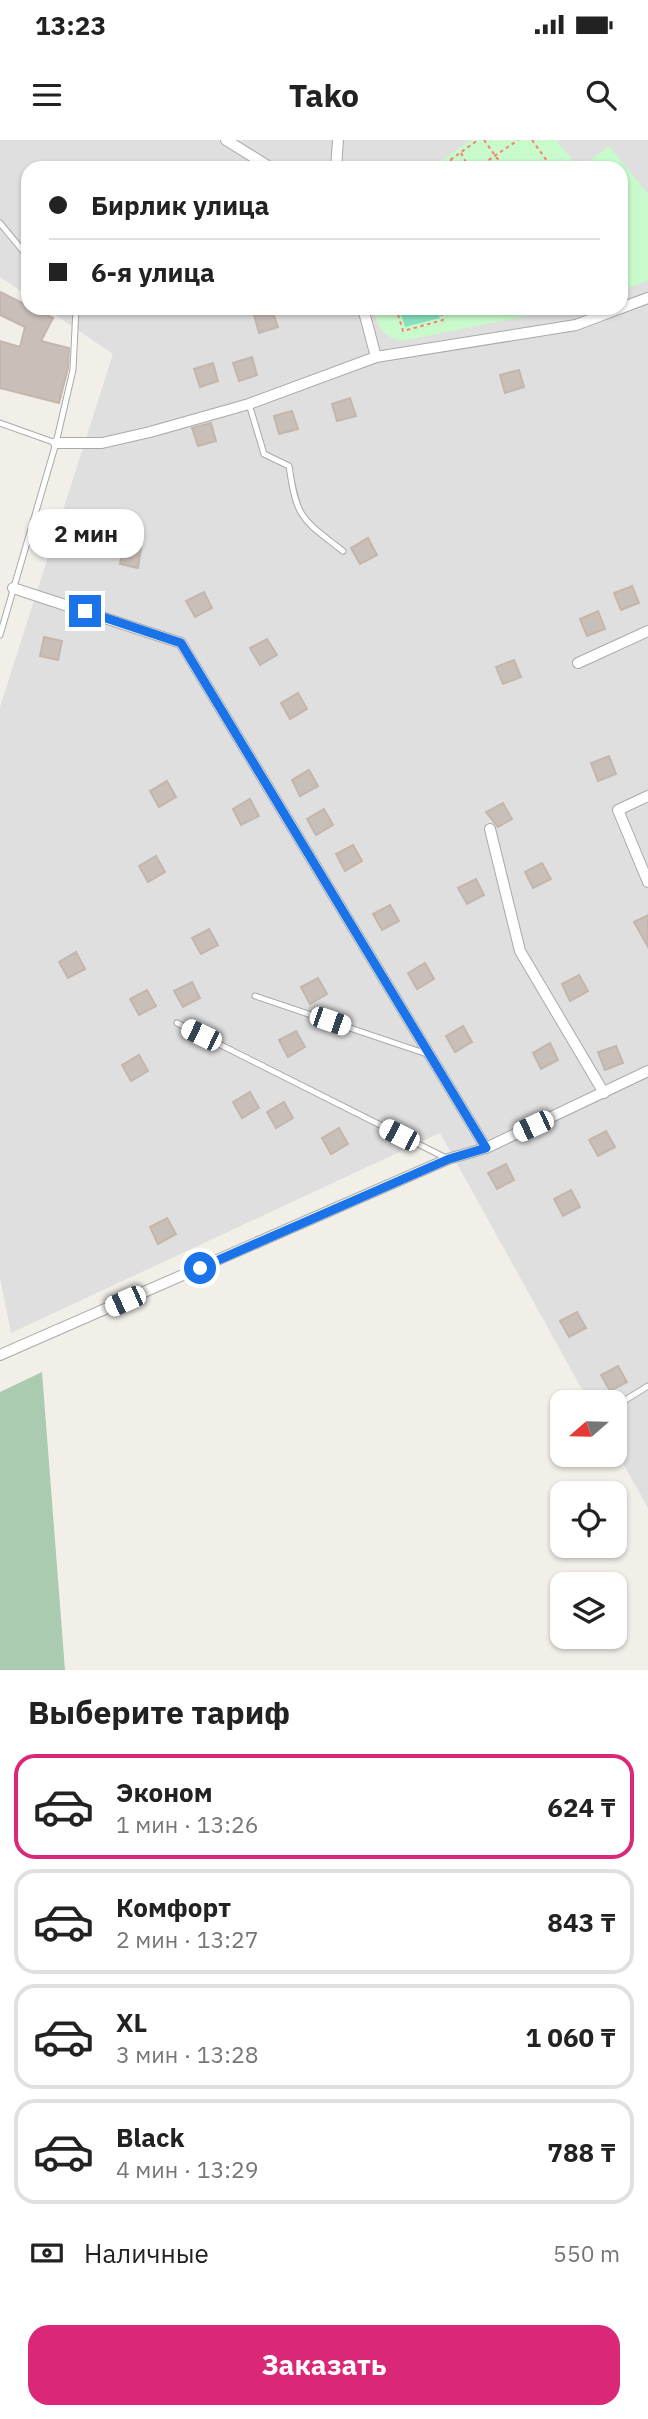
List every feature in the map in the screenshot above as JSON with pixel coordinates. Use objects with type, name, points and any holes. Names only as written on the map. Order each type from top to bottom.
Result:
[{"type":"street","points":[[226,140],[260,161]]},
{"type":"street","points":[[336,161],[338,140]]},
{"type":"street","points":[[628,305],[648,298]]},
{"type":"street","points":[[365,315],[376,357]]},
{"type":"street","points":[[56,443],[102,443],[249,404],[376,357],[576,324],[601,315]]},
{"type":"street","points":[[13,587],[181,643],[486,1148]]},
{"type":"street","points":[[578,663],[648,631]]},
{"type":"street","points":[[648,796],[618,810],[648,882]]},
{"type":"street","points":[[490,829],[520,951],[604,1093]]},
{"type":"street","points":[[0,1355],[449,1159],[486,1148],[648,1071]]},
{"type":"lane","points":[[0,223],[21,248]]},
{"type":"lane","points":[[0,635],[56,443],[73,370],[76,315]]},
{"type":"lane","points":[[249,404],[264,454],[289,466],[293,497],[302,519],[342,551]]},
{"type":"lane","points":[[0,423],[56,443]]},
{"type":"lane","points":[[255,996],[430,1055]]},
{"type":"lane","points":[[177,1023],[449,1159]]},
{"type":"lane","points":[[627,1399],[648,1387]]},
{"type":"path","points":[[449,161],[478,140]]},
{"type":"path","points":[[484,140],[499,161]]},
{"type":"path","points":[[488,161],[518,140]]},
{"type":"path","points":[[532,140],[547,161]]},
{"type":"path","points":[[461,152],[466,161]]},
{"type":"path","points":[[399,315],[403,331],[443,320],[442,315]]},
{"type":"shaded area","points":[[0,140],[648,140],[648,1508],[625,1467],[627,1390],[582,1390],[440,1133],[11,1333],[0,1278],[0,707],[113,354],[55,315],[628,315],[628,161],[21,161],[21,291],[0,277]]},
{"type":"green space","points":[[471,140],[556,140],[573,161],[441,161]]},
{"type":"green space","points":[[609,146],[621,161],[589,161]]},
{"type":"green space","points":[[628,169],[648,194],[648,281],[628,288]]},
{"type":"green space","points":[[375,315],[532,315],[401,341],[382,330]]},
{"type":"green space","points":[[401,315],[439,315],[440,318],[405,327]]},
{"type":"green space","points":[[42,1372],[65,1670],[0,1670],[0,1392]]},
{"type":"building","points":[[0,292],[21,302],[21,315],[47,315],[53,318],[41,341],[69,348],[68,368],[59,403],[0,388],[0,341],[20,347],[25,327],[0,315]]},
{"type":"building","points":[[254,315],[274,315],[278,327],[259,333]]},
{"type":"building","points":[[252,357],[257,375],[239,381],[233,363]]},
{"type":"building","points":[[213,363],[218,381],[200,387],[194,369]]},
{"type":"building","points":[[519,370],[524,387],[505,393],[500,375]]},
{"type":"building","points":[[350,398],[356,416],[337,421],[332,404]]},
{"type":"building","points":[[292,411],[298,429],[279,434],[274,416]]},
{"type":"building","points":[[211,423],[216,441],[198,446],[192,428]]},
{"type":"building","points":[[368,538],[377,555],[360,564],[351,548]]},
{"type":"building","points":[[123,545],[141,548],[138,568],[120,564]]},
{"type":"building","points":[[632,586],[639,603],[621,610],[614,593]]},
{"type":"building","points":[[204,592],[212,608],[195,617],[186,601]]},
{"type":"building","points":[[598,611],[605,629],[587,636],[580,619]]},
{"type":"building","points":[[44,637],[62,641],[58,660],[40,656]]},
{"type":"building","points":[[267,639],[277,655],[260,665],[250,648]]},
{"type":"building","points":[[514,660],[521,677],[503,684],[496,667]]},
{"type":"building","points":[[298,693],[307,709],[290,719],[281,703]]},
{"type":"building","points":[[609,756],[616,774],[598,781],[591,763]]},
{"type":"building","points":[[309,770],[318,786],[300,796],[292,780]]},
{"type":"building","points":[[167,781],[176,797],[159,807],[150,791]]},
{"type":"building","points":[[250,799],[259,816],[241,825],[233,809]]},
{"type":"building","points":[[503,803],[512,819],[498,827],[486,812]]},
{"type":"building","points":[[324,809],[333,825],[316,835],[307,819]]},
{"type":"building","points":[[353,845],[362,861],[345,871],[336,854]]},
{"type":"building","points":[[156,856],[165,872],[148,882],[139,866]]},
{"type":"building","points":[[542,863],[551,879],[533,888],[525,872]]},
{"type":"building","points":[[476,879],[484,895],[467,904],[458,888]]},
{"type":"building","points":[[390,905],[399,921],[382,930],[373,914]]},
{"type":"building","points":[[648,915],[648,947],[634,922]]},
{"type":"building","points":[[209,929],[218,945],[201,954],[192,938]]},
{"type":"building","points":[[76,952],[85,969],[68,978],[59,962]]},
{"type":"building","points":[[425,963],[434,979],[417,989],[408,973]]},
{"type":"building","points":[[579,975],[588,991],[570,1001],[562,984]]},
{"type":"building","points":[[318,978],[327,994],[310,1004],[301,987]]},
{"type":"building","points":[[192,982],[200,998],[183,1007],[174,991]]},
{"type":"building","points":[[147,990],[156,1006],[139,1015],[130,999]]},
{"type":"building","points":[[463,1026],[472,1042],[455,1052],[446,1036]]},
{"type":"building","points":[[296,1031],[305,1047],[288,1057],[279,1040]]},
{"type":"building","points":[[550,1043],[558,1060],[541,1069],[533,1053]]},
{"type":"building","points":[[616,1046],[623,1063],[605,1070],[598,1052]]},
{"type":"building","points":[[139,1055],[148,1071],[131,1081],[122,1065]]},
{"type":"building","points":[[250,1092],[259,1108],[242,1118],[233,1102]]},
{"type":"building","points":[[284,1102],[293,1118],[276,1128],[267,1112]]},
{"type":"building","points":[[339,1128],[348,1144],[331,1154],[322,1138]]},
{"type":"building","points":[[606,1131],[615,1147],[598,1156],[589,1140]]},
{"type":"building","points":[[506,1164],[514,1180],[497,1189],[488,1173]]},
{"type":"building","points":[[571,1190],[580,1207],[563,1216],[554,1199]]},
{"type":"building","points":[[167,1218],[176,1234],[158,1244],[150,1227]]},
{"type":"building","points":[[577,1312],[586,1328],[569,1337],[560,1321]]},
{"type":"building","points":[[618,1366],[627,1382],[609,1390],[601,1375]]},
{"type":"route","points":[[85,611],[181,643],[486,1148],[449,1159],[200,1268]]}]
